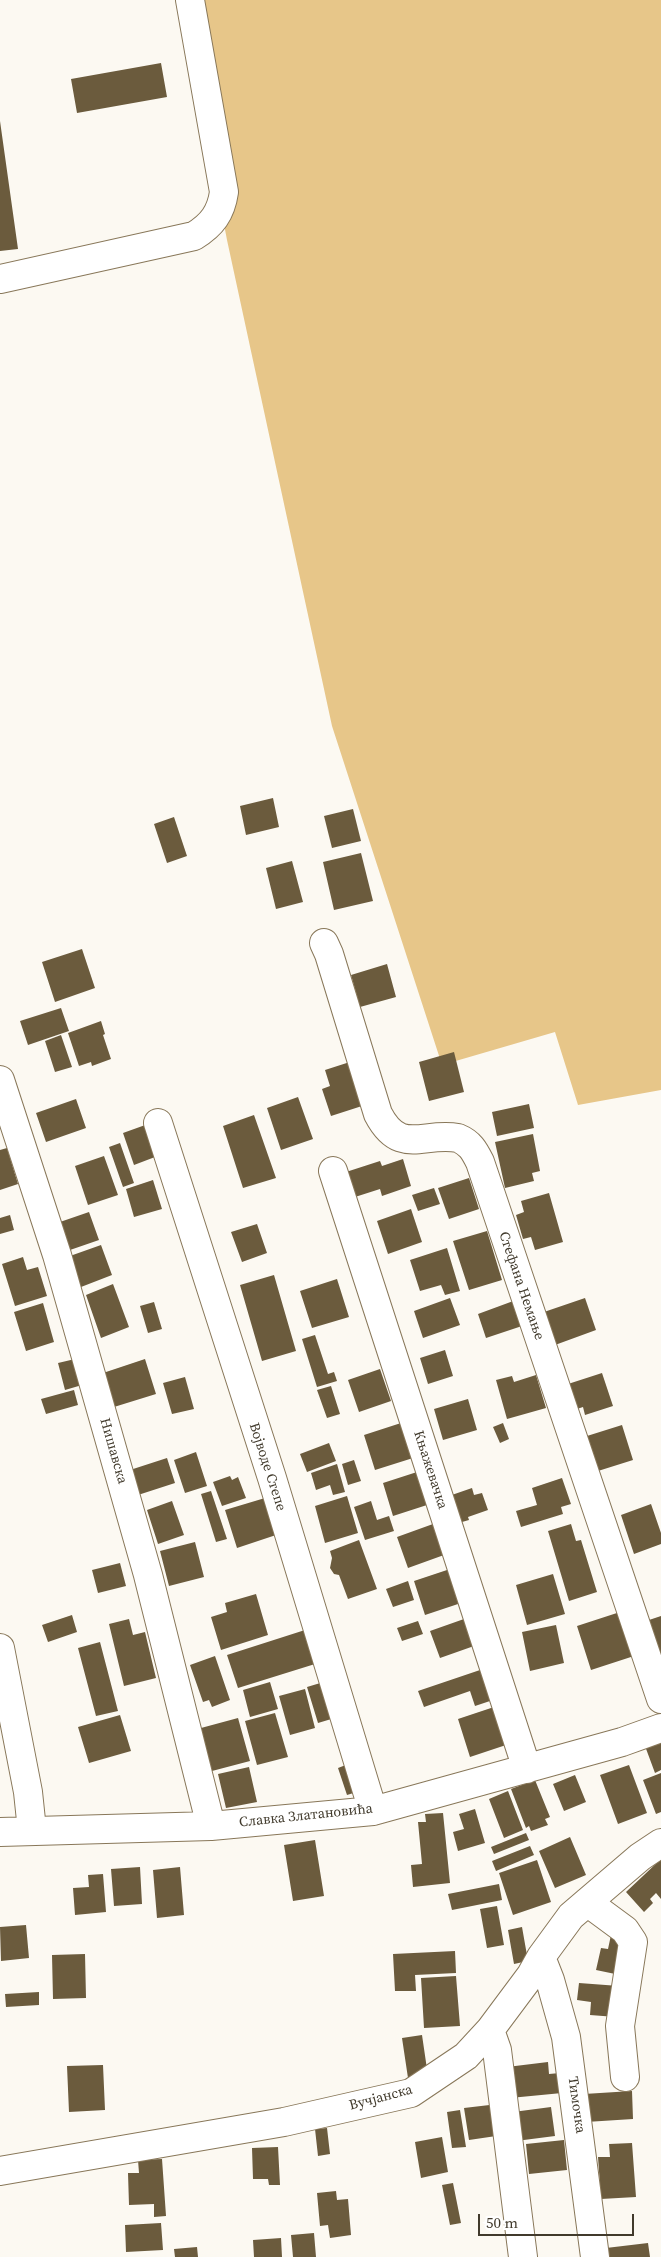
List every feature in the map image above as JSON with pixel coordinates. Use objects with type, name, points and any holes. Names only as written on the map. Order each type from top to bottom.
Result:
[{"type":"street","points":[[0,279],[194,236],[212,223],[218,214],[224,192],[190,0]]},
{"type":"street","name":"Стефана Немање","points":[[324,942],[378,1114],[384,1125],[392,1134],[401,1139],[458,1138],[466,1142],[474,1150],[480,1162],[661,1699]]},
{"type":"street","name":"Нишавска","points":[[0,1080],[57,1256],[148,1575],[211,1826]]},
{"type":"street","name":"Војводе Степе","points":[[158,1124],[275,1488],[372,1811]]},
{"type":"street","name":"Књажевачка","points":[[333,1171],[527,1769]]},
{"type":"street","points":[[0,1648],[28,1792],[32,1830]]},
{"type":"street","name":"Славка Златановића","points":[[0,1832],[211,1826],[372,1811],[622,1742],[661,1728]]},
{"type":"street","name":"Вучјанска","points":[[0,2170],[274,2123],[410,2093],[466,2056],[490,2030],[531,1975],[540,1957],[571,1916],[640,1857],[661,1843]]},
{"type":"street","points":[[587,1902],[625,1930],[633,1942],[620,2026],[625,2077]]},
{"type":"street","name":"Тимочка","points":[[540,1957],[550,1980],[566,2037],[595,2257]]},
{"type":"street","points":[[490,2030],[496,2050],[523,2257]]},
{"type":"shaded area","points":[[181,0],[661,0],[661,1090],[578,1105],[555,1032],[442,1065],[332,726],[227,240]]},
{"type":"building","points":[[161,63],[167,97],[77,113],[71,79]]},
{"type":"building","points":[[0,121],[18,249],[0,251]]},
{"type":"building","points":[[273,798],[279,827],[246,835],[240,806]]},
{"type":"building","points":[[353,809],[361,841],[332,848],[324,816]]},
{"type":"building","points":[[174,817],[187,856],[167,863],[154,824]]},
{"type":"building","points":[[361,853],[373,901],[334,910],[323,862]]},
{"type":"building","points":[[292,861],[303,902],[276,909],[266,868]]},
{"type":"building","points":[[82,949],[95,988],[55,1002],[42,962]]},
{"type":"building","points":[[387,964],[396,997],[360,1007],[351,975]]},
{"type":"building","points":[[61,1008],[69,1031],[28,1045],[20,1021]]},
{"type":"building","points":[[101,1021],[105,1034],[103,1035],[111,1059],[92,1066],[91,1062],[79,1066],[68,1033]]},
{"type":"building","points":[[61,1035],[72,1067],[55,1072],[45,1041]]},
{"type":"building","points":[[454,1052],[464,1092],[429,1101],[419,1062]]},
{"type":"building","points":[[356,1060],[362,1106],[331,1116],[322,1089],[330,1086],[325,1070]]},
{"type":"building","points":[[298,1097],[313,1139],[281,1150],[267,1108]]},
{"type":"building","points":[[76,1099],[86,1128],[46,1142],[36,1113]]},
{"type":"building","points":[[529,1104],[534,1128],[497,1136],[492,1112]]},
{"type":"building","points":[[254,1115],[276,1178],[243,1188],[223,1126]]},
{"type":"building","points":[[148,1124],[155,1157],[134,1165],[123,1133]]},
{"type":"building","points":[[533,1134],[540,1171],[532,1173],[534,1181],[505,1188],[495,1142]]},
{"type":"building","points":[[120,1143],[134,1183],[123,1187],[109,1147]]},
{"type":"building","points":[[7,1148],[18,1184],[0,1190],[0,1150]]},
{"type":"building","points":[[104,1156],[118,1195],[88,1205],[75,1166]]},
{"type":"building","points":[[403,1159],[411,1186],[382,1196],[380,1189],[355,1197],[346,1172],[380,1161],[382,1166]]},
{"type":"building","points":[[469,1178],[479,1209],[449,1219],[438,1188]]},
{"type":"building","points":[[153,1180],[162,1209],[134,1217],[126,1189]]},
{"type":"building","points":[[434,1188],[440,1204],[418,1211],[412,1195]]},
{"type":"building","points":[[549,1193],[563,1242],[535,1250],[531,1237],[523,1239],[516,1215],[524,1212],[521,1201]]},
{"type":"building","points":[[411,1209],[422,1242],[388,1254],[377,1221]]},
{"type":"building","points":[[89,1212],[99,1240],[70,1250],[60,1222]]},
{"type":"building","points":[[10,1215],[14,1230],[0,1234],[0,1218]]},
{"type":"building","points":[[257,1224],[267,1253],[242,1262],[231,1232]]},
{"type":"building","points":[[487,1231],[502,1280],[469,1290],[453,1241]]},
{"type":"building","points":[[101,1245],[112,1275],[81,1287],[70,1256]]},
{"type":"building","points":[[447,1248],[460,1291],[445,1295],[441,1285],[420,1291],[410,1260]]},
{"type":"building","points":[[23,1257],[27,1270],[38,1267],[47,1296],[15,1306],[2,1264]]},
{"type":"building","points":[[274,1275],[296,1351],[262,1361],[240,1285]]},
{"type":"building","points":[[337,1279],[349,1317],[312,1328],[300,1291]]},
{"type":"building","points":[[113,1284],[129,1327],[101,1338],[86,1295]]},
{"type":"building","points":[[450,1298],[460,1325],[423,1338],[414,1311]]},
{"type":"building","points":[[585,1298],[596,1330],[555,1345],[544,1312]]},
{"type":"building","points":[[516,1300],[525,1325],[486,1338],[478,1314]]},
{"type":"building","points":[[154,1302],[162,1329],[148,1333],[140,1306]]},
{"type":"building","points":[[43,1303],[54,1342],[26,1351],[14,1312]]},
{"type":"building","points":[[315,1335],[328,1374],[334,1372],[337,1381],[317,1387],[302,1339]]},
{"type":"building","points":[[445,1350],[453,1376],[428,1384],[420,1358]]},
{"type":"building","points":[[75,1359],[82,1385],[65,1390],[58,1363]]},
{"type":"building","points":[[145,1359],[156,1394],[114,1407],[103,1373]]},
{"type":"building","points":[[380,1369],[391,1401],[359,1412],[348,1380]]},
{"type":"building","points":[[602,1373],[613,1406],[585,1415],[583,1407],[577,1409],[568,1384]]},
{"type":"building","points":[[536,1375],[546,1408],[507,1419],[496,1380],[512,1376],[514,1382]]},
{"type":"building","points":[[185,1377],[194,1409],[172,1414],[163,1383]]},
{"type":"building","points":[[331,1386],[340,1414],[327,1418],[317,1390]]},
{"type":"building","points":[[74,1390],[78,1405],[46,1414],[41,1399]]},
{"type":"building","points":[[468,1399],[477,1430],[443,1440],[434,1409]]},
{"type":"building","points":[[401,1423],[413,1458],[375,1470],[364,1435]]},
{"type":"building","points":[[503,1423],[509,1439],[500,1443],[493,1427]]},
{"type":"building","points":[[622,1425],[633,1460],[598,1471],[587,1436]]},
{"type":"building","points":[[329,1443],[336,1461],[307,1472],[300,1454]]},
{"type":"building","points":[[196,1452],[207,1486],[185,1493],[174,1460]]},
{"type":"building","points":[[167,1458],[175,1483],[138,1495],[130,1470]]},
{"type":"building","points":[[354,1460],[361,1481],[348,1485],[342,1464]]},
{"type":"building","points":[[337,1464],[345,1492],[333,1495],[330,1485],[316,1490],[311,1473]]},
{"type":"building","points":[[417,1472],[427,1505],[393,1516],[383,1483]]},
{"type":"building","points":[[230,1476],[232,1480],[238,1477],[246,1498],[222,1506],[213,1482]]},
{"type":"building","points":[[562,1478],[571,1504],[561,1507],[563,1514],[521,1527],[516,1511],[537,1505],[532,1488]]},
{"type":"building","points":[[472,1488],[474,1495],[482,1493],[488,1510],[468,1517],[469,1520],[455,1524],[446,1497]]},
{"type":"building","points":[[211,1491],[227,1539],[216,1542],[201,1494]]},
{"type":"building","points":[[347,1496],[358,1533],[325,1543],[315,1506]]},
{"type":"building","points":[[265,1498],[276,1535],[237,1548],[225,1510]]},
{"type":"building","points":[[172,1501],[184,1535],[158,1544],[147,1510]]},
{"type":"building","points":[[371,1501],[377,1520],[389,1516],[394,1531],[365,1540],[354,1507]]},
{"type":"building","points":[[651,1504],[661,1533],[661,1544],[634,1554],[621,1515]]},
{"type":"building","points":[[433,1524],[444,1555],[408,1568],[397,1537]]},
{"type":"building","points":[[571,1524],[576,1541],[581,1540],[597,1592],[569,1601],[548,1531]]},
{"type":"building","points":[[359,1540],[377,1589],[348,1599],[339,1575],[334,1574],[330,1568],[332,1558],[330,1551]]},
{"type":"building","points":[[195,1542],[204,1577],[169,1586],[160,1551]]},
{"type":"building","points":[[120,1563],[126,1586],[98,1593],[92,1570]]},
{"type":"building","points":[[450,1569],[461,1603],[425,1615],[414,1581]]},
{"type":"building","points":[[553,1574],[565,1614],[527,1625],[516,1585]]},
{"type":"building","points":[[408,1581],[414,1600],[393,1607],[386,1589]]},
{"type":"building","points":[[256,1594],[268,1635],[221,1650],[211,1617],[227,1612],[225,1603]]},
{"type":"building","points":[[620,1612],[634,1656],[591,1670],[577,1626]]},
{"type":"building","points":[[72,1615],[77,1632],[48,1642],[42,1625]]},
{"type":"building","points":[[661,1616],[661,1664],[646,1621]]},
{"type":"building","points":[[129,1619],[133,1635],[145,1632],[156,1678],[124,1686],[109,1624]]},
{"type":"building","points":[[464,1619],[474,1646],[440,1658],[430,1631]]},
{"type":"building","points":[[418,1621],[423,1634],[402,1641],[397,1628]]},
{"type":"building","points":[[556,1625],[564,1663],[530,1671],[522,1632]]},
{"type":"building","points":[[305,1630],[315,1664],[238,1688],[227,1655]]},
{"type":"building","points":[[100,1642],[118,1711],[96,1716],[78,1648]]},
{"type":"building","points":[[215,1656],[230,1700],[212,1707],[209,1700],[203,1702],[190,1665]]},
{"type":"building","points":[[483,1669],[493,1700],[475,1706],[470,1691],[424,1707],[418,1691]]},
{"type":"building","points":[[327,1681],[338,1717],[318,1723],[307,1687]]},
{"type":"building","points":[[270,1682],[278,1709],[250,1717],[243,1690]]},
{"type":"building","points":[[305,1689],[315,1728],[290,1735],[279,1696]]},
{"type":"building","points":[[497,1706],[509,1744],[470,1757],[458,1719]]},
{"type":"building","points":[[275,1713],[288,1757],[257,1765],[245,1721]]},
{"type":"building","points":[[120,1715],[131,1751],[89,1763],[78,1727]]},
{"type":"building","points":[[238,1718],[250,1761],[212,1771],[201,1728]]},
{"type":"building","points":[[661,1739],[661,1770],[655,1773],[645,1746]]},
{"type":"building","points":[[351,1763],[360,1791],[347,1795],[338,1768]]},
{"type":"building","points":[[629,1765],[647,1813],[618,1824],[600,1775]]},
{"type":"building","points":[[249,1767],[257,1802],[226,1808],[218,1774]]},
{"type":"building","points":[[661,1773],[661,1812],[656,1814],[643,1780]]},
{"type":"building","points":[[575,1775],[586,1802],[564,1811],[553,1784]]},
{"type":"building","points":[[535,1780],[550,1817],[545,1819],[548,1825],[531,1831],[529,1826],[526,1828],[511,1789]]},
{"type":"building","points":[[508,1791],[523,1830],[504,1838],[489,1799]]},
{"type":"building","points":[[475,1809],[485,1843],[458,1851],[453,1832],[464,1829],[459,1814]]},
{"type":"building","points":[[443,1813],[450,1883],[413,1887],[411,1865],[422,1864],[418,1822],[426,1822],[425,1814]]},
{"type":"building","points":[[526,1833],[529,1840],[494,1854],[491,1847]]},
{"type":"building","points":[[570,1837],[586,1875],[555,1888],[539,1851]]},
{"type":"building","points":[[315,1840],[324,1896],[293,1901],[284,1845]]},
{"type":"building","points":[[530,1846],[534,1855],[496,1871],[492,1861]]},
{"type":"building","points":[[661,1859],[661,1899],[656,1893],[650,1899],[653,1903],[644,1912],[626,1892]]},
{"type":"building","points":[[537,1860],[551,1902],[513,1915],[499,1873]]},
{"type":"building","points":[[140,1867],[142,1904],[114,1906],[111,1869]]},
{"type":"building","points":[[180,1867],[184,1915],[157,1918],[153,1870]]},
{"type":"building","points":[[103,1874],[106,1912],[75,1915],[73,1888],[89,1887],[88,1875]]},
{"type":"building","points":[[499,1884],[502,1900],[452,1910],[448,1894]]},
{"type":"building","points":[[497,1906],[504,1945],[487,1948],[480,1909]]},
{"type":"building","points":[[26,1925],[29,1958],[1,1961],[0,1927]]},
{"type":"building","points":[[522,1927],[528,1961],[514,1964],[508,1930]]},
{"type":"building","points":[[611,1935],[627,1939],[620,1975],[596,1970],[601,1948],[608,1949]]},
{"type":"building","points":[[455,1951],[456,1973],[415,1975],[416,1991],[395,1991],[393,1954]]},
{"type":"building","points":[[85,1954],[86,1998],[53,1999],[52,1955]]},
{"type":"building","points":[[456,1976],[460,2026],[424,2028],[421,1978]]},
{"type":"building","points":[[579,1983],[619,1986],[616,2017],[590,2015],[591,2002],[577,2000]]},
{"type":"building","points":[[39,1992],[39,2005],[6,2007],[5,1994]]},
{"type":"building","points":[[422,2035],[428,2076],[408,2078],[402,2038]]},
{"type":"building","points":[[548,2062],[549,2074],[560,2073],[562,2093],[510,2098],[507,2067]]},
{"type":"building","points":[[103,2065],[105,2110],[69,2112],[67,2066]]},
{"type":"building","points":[[632,2091],[633,2119],[586,2122],[584,2094]]},
{"type":"building","points":[[498,2104],[503,2135],[469,2140],[464,2108]]},
{"type":"building","points":[[551,2107],[555,2136],[516,2141],[513,2112]]},
{"type":"building","points":[[460,2110],[466,2147],[452,2148],[447,2112]]},
{"type":"building","points":[[327,2128],[330,2154],[318,2156],[315,2129]]},
{"type":"building","points":[[442,2137],[448,2172],[421,2178],[415,2142]]},
{"type":"building","points":[[564,2140],[567,2170],[529,2174],[526,2144]]},
{"type":"building","points":[[632,2143],[636,2197],[601,2199],[598,2157],[610,2157],[609,2144]]},
{"type":"building","points":[[278,2147],[280,2185],[269,2185],[268,2179],[253,2179],[252,2148]]},
{"type":"building","points":[[162,2159],[166,2216],[154,2217],[154,2204],[129,2205],[128,2173],[139,2173],[138,2160]]},
{"type":"building","points":[[453,2183],[461,2223],[450,2225],[442,2185]]},
{"type":"building","points":[[336,2191],[337,2200],[348,2199],[351,2235],[330,2238],[328,2225],[320,2226],[317,2193]]},
{"type":"building","points":[[161,2223],[163,2250],[126,2252],[125,2225]]},
{"type":"building","points":[[314,2233],[316,2257],[293,2257],[291,2235]]},
{"type":"building","points":[[281,2238],[282,2257],[254,2257],[253,2240]]},
{"type":"building","points":[[648,2243],[650,2257],[607,2257],[606,2248]]},
{"type":"building","points":[[197,2247],[198,2257],[175,2257],[174,2249]]}]
